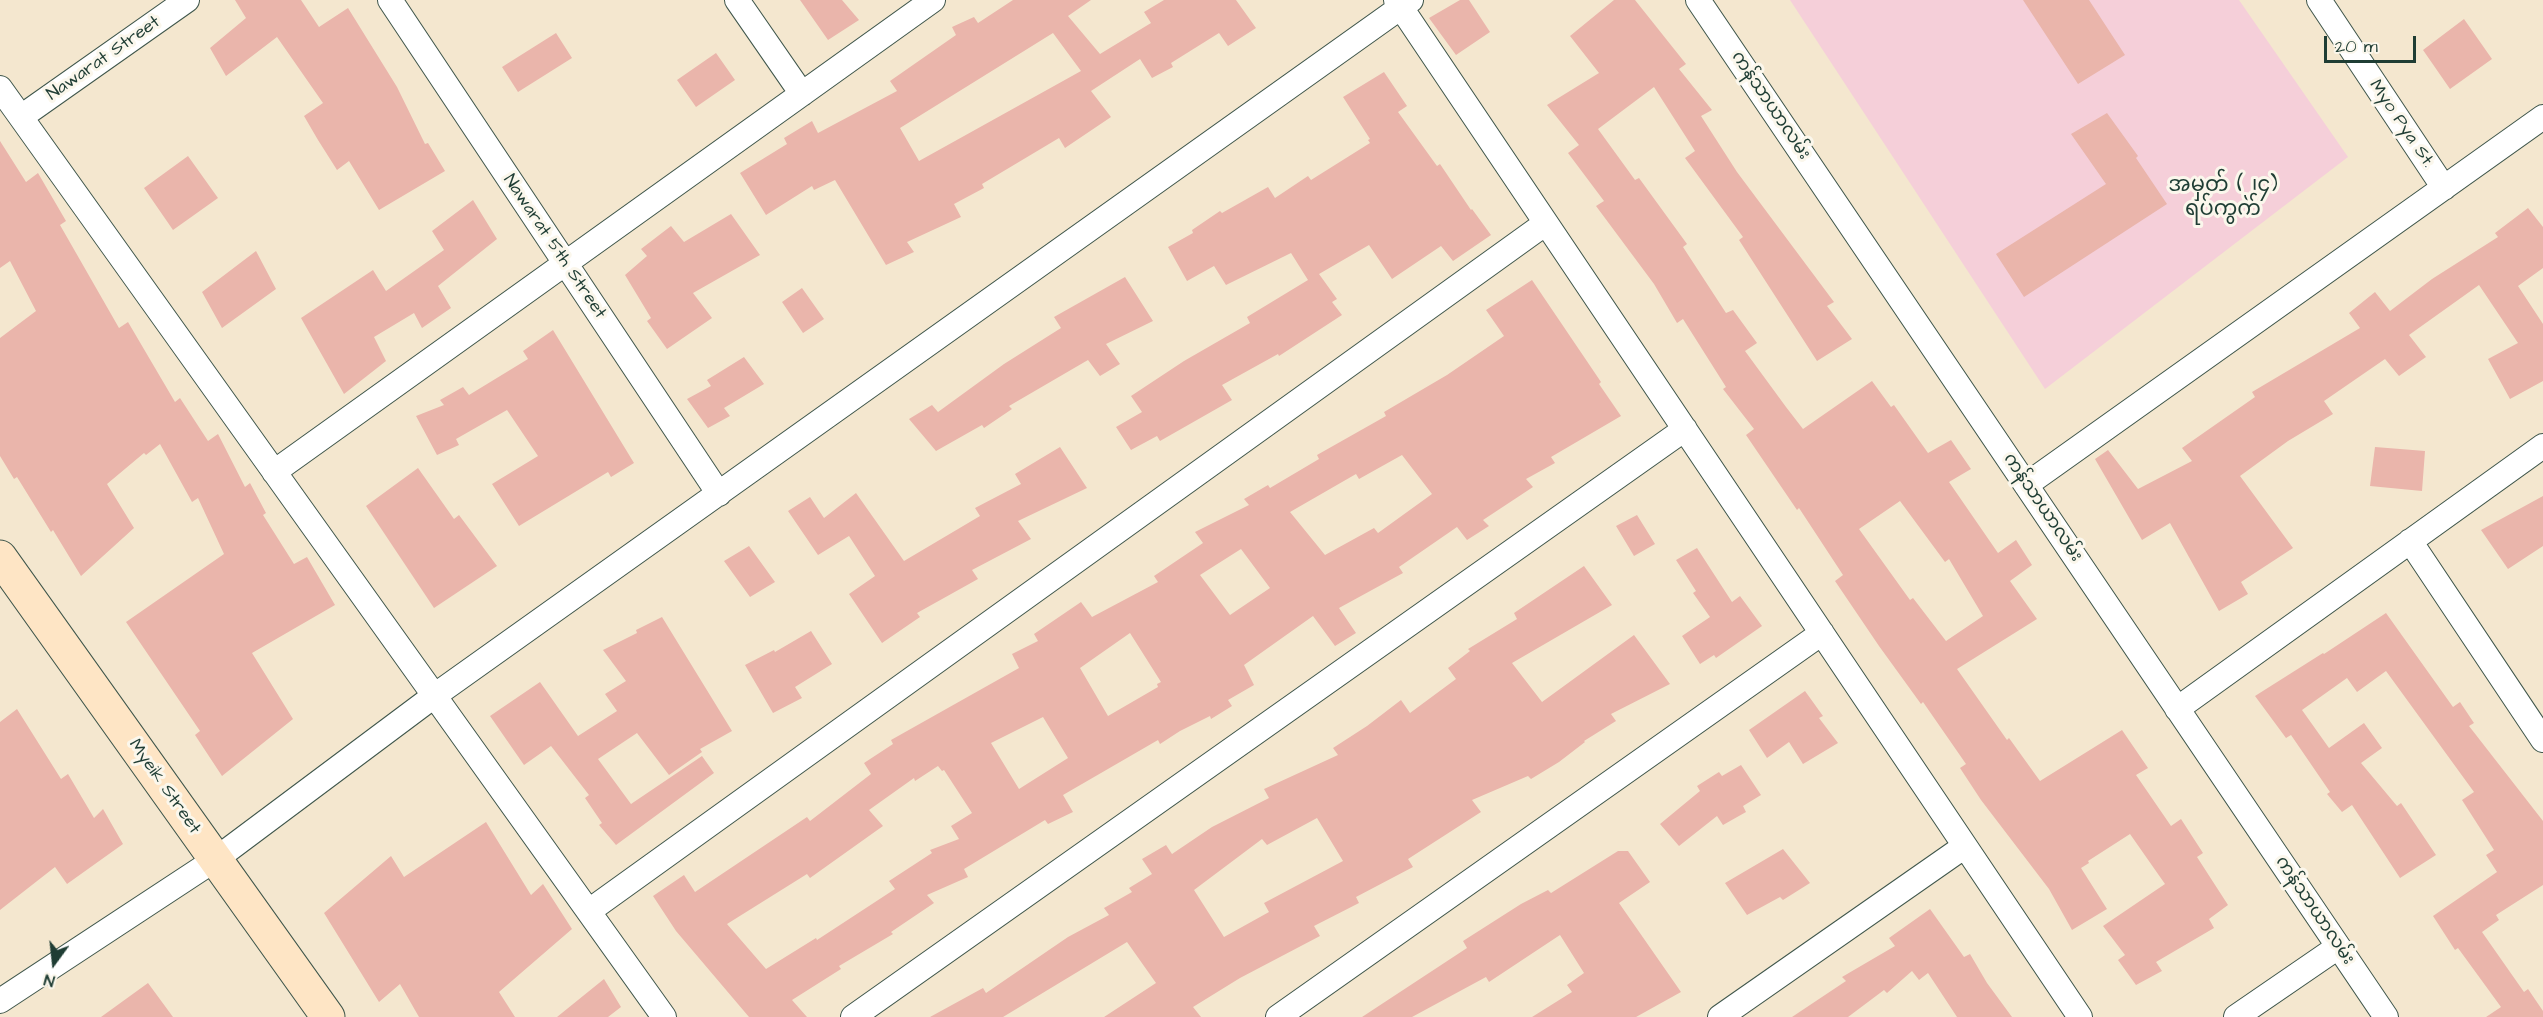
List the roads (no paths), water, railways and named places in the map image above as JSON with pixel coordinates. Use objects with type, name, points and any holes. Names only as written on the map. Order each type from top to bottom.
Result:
[{"type":"street","name":"Nawarat Street","points":[[21,117],[187,0]]},
{"type":"street","name":"Nawarat 5th Street","points":[[390,0],[719,494]]},
{"type":"street","points":[[737,0],[802,94]]},
{"type":"street","points":[[274,472],[933,0]]},
{"type":"street","name":"ကန်သာယာလမ်း","points":[[1698,0],[2386,1017]]},
{"type":"street","name":"Myo Pya St.","points":[[2319,0],[2444,188]]},
{"type":"street","points":[[0,1002],[216,859],[434,696],[1403,2],[1546,223],[2080,1017]]},
{"type":"street","points":[[0,88],[664,1017]]},
{"type":"street","points":[[2026,485],[2543,117]]},
{"type":"street","points":[[589,911],[1546,223]]},
{"type":"street","points":[[854,1017],[1685,429]]},
{"type":"street","points":[[2177,709],[2543,446]]},
{"type":"street","points":[[2410,542],[2543,740]]},
{"type":"street","name":"Myeik Street","points":[[0,557],[328,1017]]},
{"type":"street","points":[[1278,1017],[1822,633]]},
{"type":"street","points":[[1720,1017],[1965,846]]},
{"type":"street","points":[[2236,1017],[2338,947]]},
{"type":"district","name":"အမှတ် (၂၄) ရပ်ကွက်","points":[[2223,199]]}]
